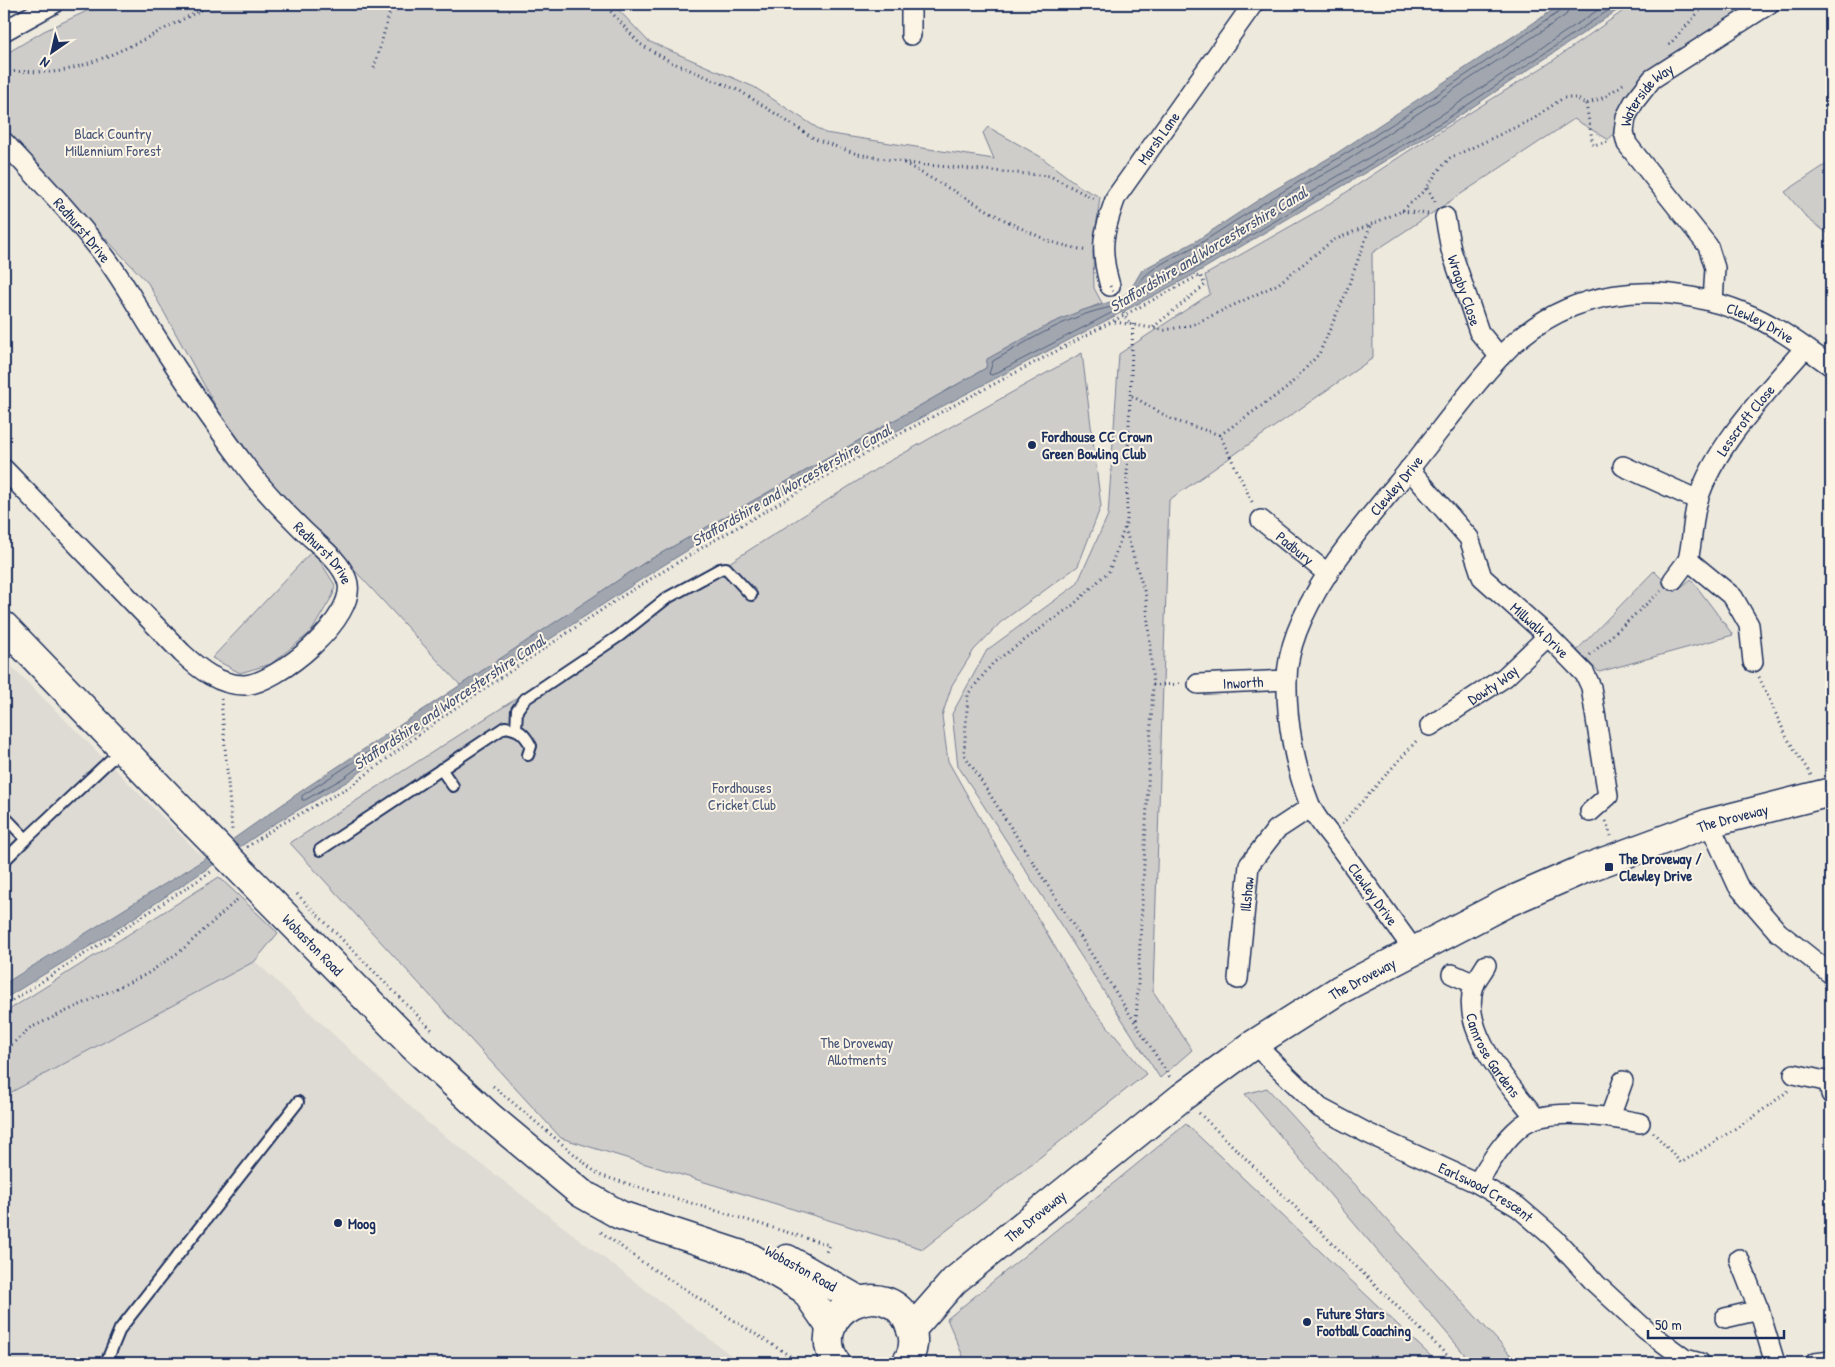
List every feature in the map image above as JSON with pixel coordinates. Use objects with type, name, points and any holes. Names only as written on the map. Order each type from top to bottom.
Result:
[{"type":"street","points":[[4,31],[53,4]]},
{"type":"street","points":[[911,4],[911,34]]},
{"type":"street","name":"Marsh Lane","points":[[1110,286],[1103,255],[1104,232],[1116,197],[1252,4]]},
{"type":"street","name":"Waterside Way","points":[[1713,302],[1715,268],[1708,246],[1627,144],[1624,132],[1626,117],[1634,102],[1652,79],[1769,4]]},
{"type":"street","name":"Redhurst Drive","points":[[4,142],[60,201],[107,260],[186,384],[247,468],[269,496],[340,566],[347,581],[349,594],[338,619],[292,662],[260,682],[244,685],[224,681],[199,670],[4,469]]},
{"type":"street","name":"Wragby Close","points":[[1445,217],[1451,250],[1479,332],[1500,357]]},
{"type":"street","name":"Clewley Drive","points":[[1413,949],[1311,807],[1293,748],[1286,680],[1290,648],[1303,615],[1328,574],[1368,518],[1500,357],[1537,326],[1581,302],[1630,293],[1664,292],[1713,302],[1747,314],[1805,348],[1831,366]]},
{"type":"street","name":"Lesscroft Close","points":[[1688,560],[1698,500],[1711,468],[1745,419],[1805,348]]},
{"type":"street","points":[[1623,466],[1698,500]]},
{"type":"street","name":"Millwalk Drive","points":[[1409,469],[1469,538],[1482,577],[1548,636],[1585,674],[1591,687],[1608,796],[1595,808]]},
{"type":"street","name":"Padbury","points":[[1261,520],[1328,574]]},
{"type":"street","points":[[1673,580],[1688,560],[1734,597],[1749,625],[1753,662]]},
{"type":"street","name":"Wobaston Road","points":[[4,626],[413,1046],[530,1152],[581,1193],[620,1215],[651,1227],[752,1258],[804,1289],[829,1351]]},
{"type":"street","name":"Dowty Way","points":[[1430,726],[1505,677],[1548,636]]},
{"type":"street","name":"Inworth","points":[[1198,684],[1286,680]]},
{"type":"street","name":"The Droveway","points":[[912,1330],[954,1281],[1182,1097],[1254,1044],[1339,990],[1413,949],[1506,903],[1618,856],[1709,823],[1828,793]]},
{"type":"street","name":"Illshaw","points":[[1238,980],[1249,865],[1276,830],[1311,807]]},
{"type":"street","points":[[1709,823],[1738,886],[1778,932],[1831,974]]},
{"type":"street","name":"Camrose Gardens","points":[[1486,965],[1474,984],[1471,1005],[1478,1033],[1489,1058],[1535,1117]]},
{"type":"street","points":[[1452,974],[1474,984]]},
{"type":"street","name":"Earlswood Crescent","points":[[1254,1044],[1320,1108],[1367,1133],[1478,1183],[1518,1208],[1554,1238],[1603,1291],[1646,1330],[1689,1362]]},
{"type":"street","points":[[1802,1075],[1830,1085]]},
{"type":"street","points":[[1610,1117],[1623,1081]]},
{"type":"street","points":[[1478,1183],[1498,1150],[1520,1127],[1535,1117],[1584,1114],[1640,1123]]},
{"type":"street","name":"Wobaston Road","points":[[651,1227],[761,1245],[860,1300]]},
{"type":"street","points":[[1738,1259],[1750,1281],[1774,1363]]},
{"type":"street","name":"The Droveway","points":[[895,1307],[954,1281]]},
{"type":"street","points":[[829,1351],[841,1312],[860,1300],[879,1300],[895,1307],[908,1320],[913,1340],[909,1362]]},
{"type":"street","points":[[1725,1318],[1759,1310]]},
{"type":"street","points":[[1816,1363],[1831,1361]]},
{"type":"lane","points":[[516,728],[517,710],[525,699],[619,636],[674,594],[720,569],[726,568],[751,595]]},
{"type":"lane","points":[[320,850],[505,727],[516,728],[524,733],[530,746],[528,755]]},
{"type":"lane","points":[[4,861],[122,749]]},
{"type":"lane","points":[[441,769],[452,786]]},
{"type":"lane","points":[[4,816],[26,839]]},
{"type":"lane","points":[[106,1363],[120,1329],[298,1102]]},
{"type":"path","points":[[4,73],[60,71],[104,57],[148,39],[178,20],[214,4]]},
{"type":"path","points":[[244,4],[256,6],[284,4]]},
{"type":"path","points":[[374,68],[390,12],[386,4]]},
{"type":"path","points":[[604,4],[640,44],[671,62],[740,91],[815,139],[856,154],[901,161],[1050,176],[1112,208]]},
{"type":"path","points":[[1664,51],[1706,4]]},
{"type":"path","points":[[1586,104],[1605,97],[1629,80]]},
{"type":"path","points":[[1114,322],[1165,330],[1192,325],[1278,284],[1332,241],[1402,211],[1427,188],[1437,172],[1450,158],[1533,119],[1563,98],[1576,98],[1586,104],[1593,145],[1611,141],[1627,144]]},
{"type":"path","points":[[901,161],[1010,223],[1051,242],[1103,255]]},
{"type":"path","points":[[1220,435],[1287,388],[1319,354],[1345,295],[1371,224]]},
{"type":"path","points":[[252,854],[244,848],[276,827],[350,786],[442,716],[621,598],[708,544],[894,437],[1200,275],[1205,285],[1151,329]]},
{"type":"path","points":[[1110,286],[1131,324],[1131,396],[1127,474],[1127,521],[1125,528],[1109,571],[1073,605],[992,663],[968,694],[964,754],[1182,1097],[1455,1363]]},
{"type":"path","points":[[1131,396],[1173,420],[1220,435],[1261,520]]},
{"type":"path","points":[[1125,528],[1146,597],[1153,685],[1136,1023]]},
{"type":"path","points":[[1577,667],[1673,580]]},
{"type":"path","points":[[1753,662],[1787,738],[1828,793]]},
{"type":"path","points":[[224,681],[220,694],[232,831]]},
{"type":"path","points":[[1153,685],[1198,684]]},
{"type":"path","points":[[1332,836],[1430,726]]},
{"type":"path","points":[[1595,808],[1618,856]]},
{"type":"path","points":[[4,1006],[219,866]]},
{"type":"path","points":[[4,1052],[30,1028],[148,974],[182,950],[253,883]]},
{"type":"path","points":[[326,920],[440,1038]]},
{"type":"path","points":[[1640,1123],[1660,1138],[1681,1163],[1752,1118],[1802,1075]]},
{"type":"path","points":[[489,1083],[599,1175],[829,1245],[816,1276]]},
{"type":"shaded area","points":[[4,659],[205,859],[4,984]]},
{"type":"shaded area","points":[[255,961],[428,1123],[741,1363],[4,1363],[4,1096]]},
{"type":"green space","name":"Black Country Millennium Forest","points":[[102,4],[613,4],[648,41],[754,87],[825,133],[994,159],[983,133],[988,127],[1041,157],[1082,188],[1100,197],[1093,252],[1094,288],[1102,303],[1052,323],[988,359],[986,368],[644,563],[461,686],[360,576],[275,492],[226,425],[148,283],[4,132],[4,55],[44,31]]},
{"type":"green space","points":[[1633,4],[1759,4],[1652,72],[1609,140],[1574,119],[1372,253],[1373,358],[1169,500],[1153,991],[1192,1050],[1160,1078],[958,766],[952,714],[987,650],[1077,584],[1108,515],[1119,354],[1210,294],[1205,275],[1321,209],[1407,152],[1548,64]]},
{"type":"green space","points":[[1831,161],[1831,236],[1807,218],[1785,192]]},
{"type":"green space","name":"Fordhouses Cricket Club","points":[[1082,353],[1101,506],[1078,566],[1001,622],[974,650],[952,685],[942,716],[948,761],[1011,873],[1087,1001],[1146,1074],[923,1249],[561,1138],[290,843],[881,466]]},
{"type":"green space","points":[[313,550],[335,585],[333,595],[311,632],[271,664],[240,673],[212,658]]},
{"type":"green space","points":[[1654,571],[1675,592],[1691,579],[1733,635],[1599,672],[1577,650]]},
{"type":"green space","points":[[219,877],[278,933],[255,961],[4,1096],[4,1013]]},
{"type":"green space","points":[[1267,1088],[1518,1363],[1472,1363],[1245,1094]]},
{"type":"green space","points":[[1186,1124],[1438,1363],[966,1363],[947,1319]]},
{"type":"water","name":"Staffordshire and Worcestershire Canal","points":[[1562,4],[1627,4],[1447,124],[1193,275],[922,417],[730,524],[651,573],[489,679],[348,781],[274,824],[111,933],[4,999],[4,984],[205,859],[307,787],[644,563],[986,368],[987,359],[1052,323],[1080,311],[1117,300],[1129,292],[1142,270],[1196,241],[1269,193],[1334,155]]},
{"type":"place","name":"Fordhouse CC Crown Green Bowling Club","points":[[1032,445]]},
{"type":"place","name":"The Droveway / Clewley Drive","points":[[1609,867]]},
{"type":"place","name":"Moog","points":[[338,1223]]},
{"type":"place","name":"Future Stars Football Coaching","points":[[1307,1322]]},
{"type":"park label","name":"The Droveway Allotments","points":[[857,1050]]}]
